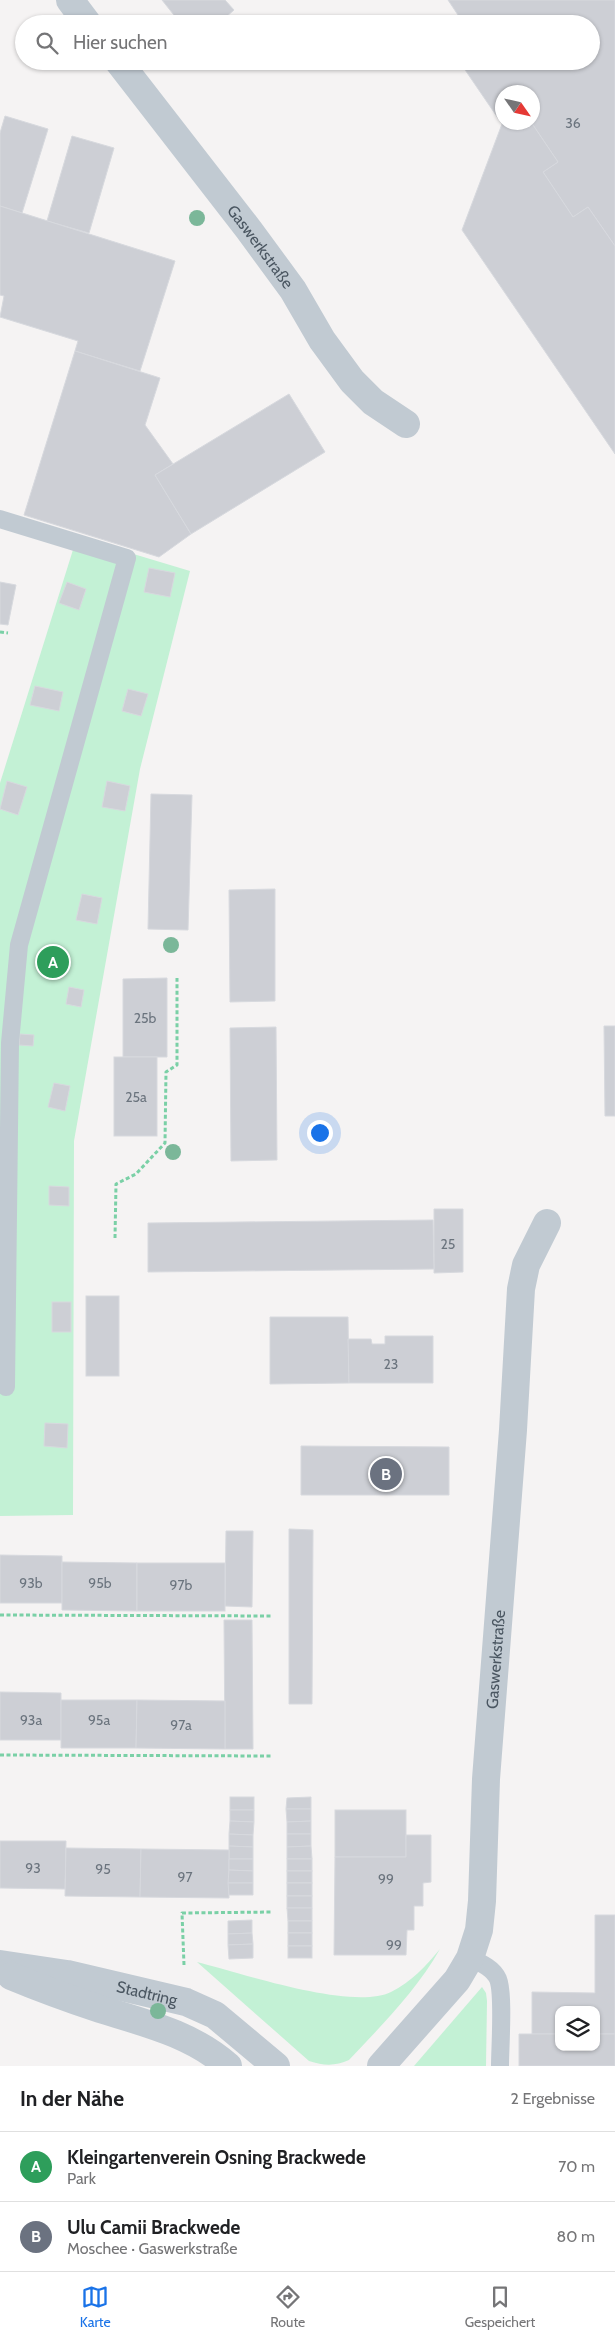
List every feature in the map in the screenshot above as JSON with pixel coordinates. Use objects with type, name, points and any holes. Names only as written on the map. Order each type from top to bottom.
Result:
[{"type":"street","points":[[70,0],[81,15]]},
{"type":"street","name":"Gaswerkstraße","points":[[125,70],[293,290],[322,340],[352,381],[373,402],[406,424]]},
{"type":"street","name":"Gaswerkstraße","points":[[381,2066],[457,1980],[470,1958],[479,1930],[482,1901],[486,1786],[521,1289],[526,1265],[546,1223]]},
{"type":"street","name":"Stadtring","points":[[0,1964],[67,1974],[186,2002],[215,2015],[276,2066]]},
{"type":"street","name":"Stadtring","points":[[0,1971],[54,1994],[165,2029],[195,2042],[228,2066]]},
{"type":"lane","points":[[0,519],[127,558],[19,945],[10,1043],[6,1387]]},
{"type":"lane","points":[[470,1958],[490,1968],[498,1979],[500,1993],[500,2066]]},
{"type":"path","points":[[0,632],[8,633]]},
{"type":"path","points":[[115,1238],[116,1184],[136,1174],[166,1143],[166,1072],[177,1065],[177,978]]},
{"type":"path","points":[[0,1615],[273,1616]]},
{"type":"path","points":[[0,1755],[272,1756]]},
{"type":"path","points":[[184,1965],[182,1913],[272,1912]]},
{"type":"green space","points":[[77,537],[190,571],[140,769],[74,1141],[73,1515],[0,1516],[0,783]]},
{"type":"green space","points":[[440,1949],[420,1979],[386,2021],[349,2060],[330,2065],[309,2061],[197,1962],[324,1994],[373,1997],[391,1992],[412,1978]]},
{"type":"green space","points":[[482,1987],[486,1993],[487,2001],[486,2066],[414,2066]]},
{"type":"building","points":[[162,0],[225,0],[234,10],[228,15],[174,15]]},
{"type":"building","points":[[448,0],[615,0],[615,246],[588,207],[573,217],[543,172],[558,162],[536,130],[540,130],[540,85],[495,85],[495,114],[465,70],[600,70],[600,15],[458,15]]},
{"type":"building","points":[[5,116],[48,129],[22,213],[0,206],[0,133]]},
{"type":"building","points":[[500,130],[536,130],[558,162],[543,172],[573,217],[588,207],[615,246],[615,454],[462,230]]},
{"type":"building","points":[[72,136],[114,148],[89,233],[47,221]]},
{"type":"building","points":[[0,206],[175,261],[140,371],[75,351],[78,341],[0,317],[4,296],[0,295]]},
{"type":"building","points":[[75,351],[160,378],[145,425],[173,464],[155,475],[191,534],[159,557],[24,515]]},
{"type":"building","points":[[289,394],[325,452],[191,534],[155,475]]},
{"type":"building","points":[[149,568],[175,573],[170,597],[144,592]]},
{"type":"building","points":[[0,582],[16,585],[8,625],[0,624]]},
{"type":"building","points":[[67,582],[86,589],[79,610],[59,603]]},
{"type":"building","points":[[35,686],[63,692],[59,711],[30,705]]},
{"type":"building","points":[[128,689],[148,694],[141,716],[122,711]]},
{"type":"building","points":[[7,781],[27,787],[18,815],[0,809]]},
{"type":"building","points":[[107,781],[130,786],[125,811],[102,807]]},
{"type":"building","points":[[151,794],[192,795],[188,930],[148,929]]},
{"type":"building","points":[[275,889],[275,1001],[230,1002],[229,890]]},
{"type":"building","points":[[82,894],[102,898],[97,924],[76,920]]},
{"type":"building","points":[[167,978],[167,1057],[123,1057],[123,979]]},
{"type":"building","points":[[69,987],[84,990],[81,1007],[66,1004]]},
{"type":"building","points":[[604,1026],[615,1026],[615,1116],[605,1116]]},
{"type":"building","points":[[276,1027],[277,1160],[231,1161],[230,1028]]},
{"type":"building","points":[[20,1034],[34,1035],[33,1046],[19,1045]]},
{"type":"building","points":[[114,1057],[157,1057],[157,1136],[114,1136]]},
{"type":"building","points":[[54,1083],[70,1086],[65,1111],[48,1107]]},
{"type":"building","points":[[49,1186],[69,1187],[69,1206],[49,1205]]},
{"type":"building","points":[[434,1209],[463,1209],[463,1272],[434,1273]]},
{"type":"building","points":[[433,1220],[434,1269],[148,1272],[148,1223]]},
{"type":"building","points":[[86,1296],[119,1296],[119,1376],[86,1376]]},
{"type":"building","points":[[52,1302],[71,1302],[71,1332],[52,1332]]},
{"type":"building","points":[[270,1317],[348,1317],[349,1383],[270,1384]]},
{"type":"building","points":[[385,1336],[433,1336],[433,1383],[349,1383],[348,1339],[371,1339],[372,1344],[385,1344]]},
{"type":"building","points":[[45,1423],[68,1424],[67,1448],[44,1446]]},
{"type":"building","points":[[301,1446],[449,1447],[449,1495],[301,1495]]},
{"type":"building","points":[[289,1529],[313,1530],[312,1704],[289,1704]]},
{"type":"building","points":[[226,1531],[253,1531],[252,1607],[225,1606]]},
{"type":"building","points":[[0,1555],[62,1556],[62,1603],[0,1603]]},
{"type":"building","points":[[62,1562],[137,1563],[137,1611],[62,1610]]},
{"type":"building","points":[[137,1563],[225,1563],[225,1611],[137,1611]]},
{"type":"building","points":[[224,1620],[252,1620],[253,1749],[225,1749]]},
{"type":"building","points":[[0,1692],[61,1693],[61,1740],[0,1740]]},
{"type":"building","points":[[61,1700],[137,1700],[136,1748],[61,1748]]},
{"type":"building","points":[[137,1700],[225,1701],[225,1749],[136,1748]]},
{"type":"building","points":[[230,1797],[254,1797],[254,1810],[230,1810]]},
{"type":"building","points":[[311,1797],[311,1809],[286,1809],[287,1798]]},
{"type":"building","points":[[286,1809],[311,1809],[311,1821],[287,1822]]},
{"type":"building","points":[[230,1810],[254,1810],[254,1822],[230,1821]]},
{"type":"building","points":[[335,1810],[406,1810],[406,1857],[335,1857]]},
{"type":"building","points":[[230,1821],[254,1822],[253,1835],[229,1834]]},
{"type":"building","points":[[311,1821],[311,1834],[287,1834],[287,1822]]},
{"type":"building","points":[[229,1834],[253,1835],[253,1847],[229,1846]]},
{"type":"building","points":[[287,1834],[311,1834],[311,1846],[287,1847]]},
{"type":"building","points":[[406,1835],[431,1835],[431,1882],[423,1883],[423,1906],[414,1906],[414,1930],[407,1930],[406,1955],[334,1955],[335,1857],[406,1857]]},
{"type":"building","points":[[0,1841],[66,1841],[65,1889],[0,1888]]},
{"type":"building","points":[[229,1846],[253,1847],[253,1859],[229,1859]]},
{"type":"building","points":[[311,1846],[312,1859],[287,1859],[287,1847]]},
{"type":"building","points":[[66,1848],[141,1849],[140,1897],[65,1896]]},
{"type":"building","points":[[141,1849],[229,1850],[229,1898],[140,1897]]},
{"type":"building","points":[[229,1859],[253,1859],[253,1871],[229,1870]]},
{"type":"building","points":[[287,1859],[312,1859],[312,1871],[287,1871]]},
{"type":"building","points":[[229,1870],[253,1871],[253,1883],[228,1883]]},
{"type":"building","points":[[287,1871],[312,1871],[312,1883],[287,1883]]},
{"type":"building","points":[[228,1883],[253,1883],[253,1895],[229,1895]]},
{"type":"building","points":[[287,1883],[312,1883],[312,1896],[287,1896]]},
{"type":"building","points":[[287,1896],[312,1896],[312,1908],[287,1908]]},
{"type":"building","points":[[287,1908],[312,1908],[312,1921],[288,1921]]},
{"type":"building","points":[[595,1915],[615,1915],[615,2034],[600,2034],[600,2006],[555,2006],[555,2034],[532,2034],[532,1992],[595,1993]]},
{"type":"building","points":[[252,1920],[252,1933],[228,1934],[228,1921]]},
{"type":"building","points":[[288,1921],[312,1921],[312,1933],[288,1933]]},
{"type":"building","points":[[252,1933],[253,1944],[228,1945],[228,1934]]},
{"type":"building","points":[[288,1933],[312,1933],[312,1946],[288,1946]]},
{"type":"building","points":[[253,1944],[253,1958],[229,1959],[228,1945]]},
{"type":"building","points":[[288,1946],[312,1946],[312,1958],[288,1958]]},
{"type":"building","points":[[519,2034],[555,2034],[555,2051],[600,2051],[600,2034],[615,2034],[615,2066],[519,2066]]},
{"type":"place","name":"Kleingartenverein Osning Brackwede","points":[[53,962]]},
{"type":"place","name":"Ulu Camii Brackwede","points":[[386,1474]]}]
